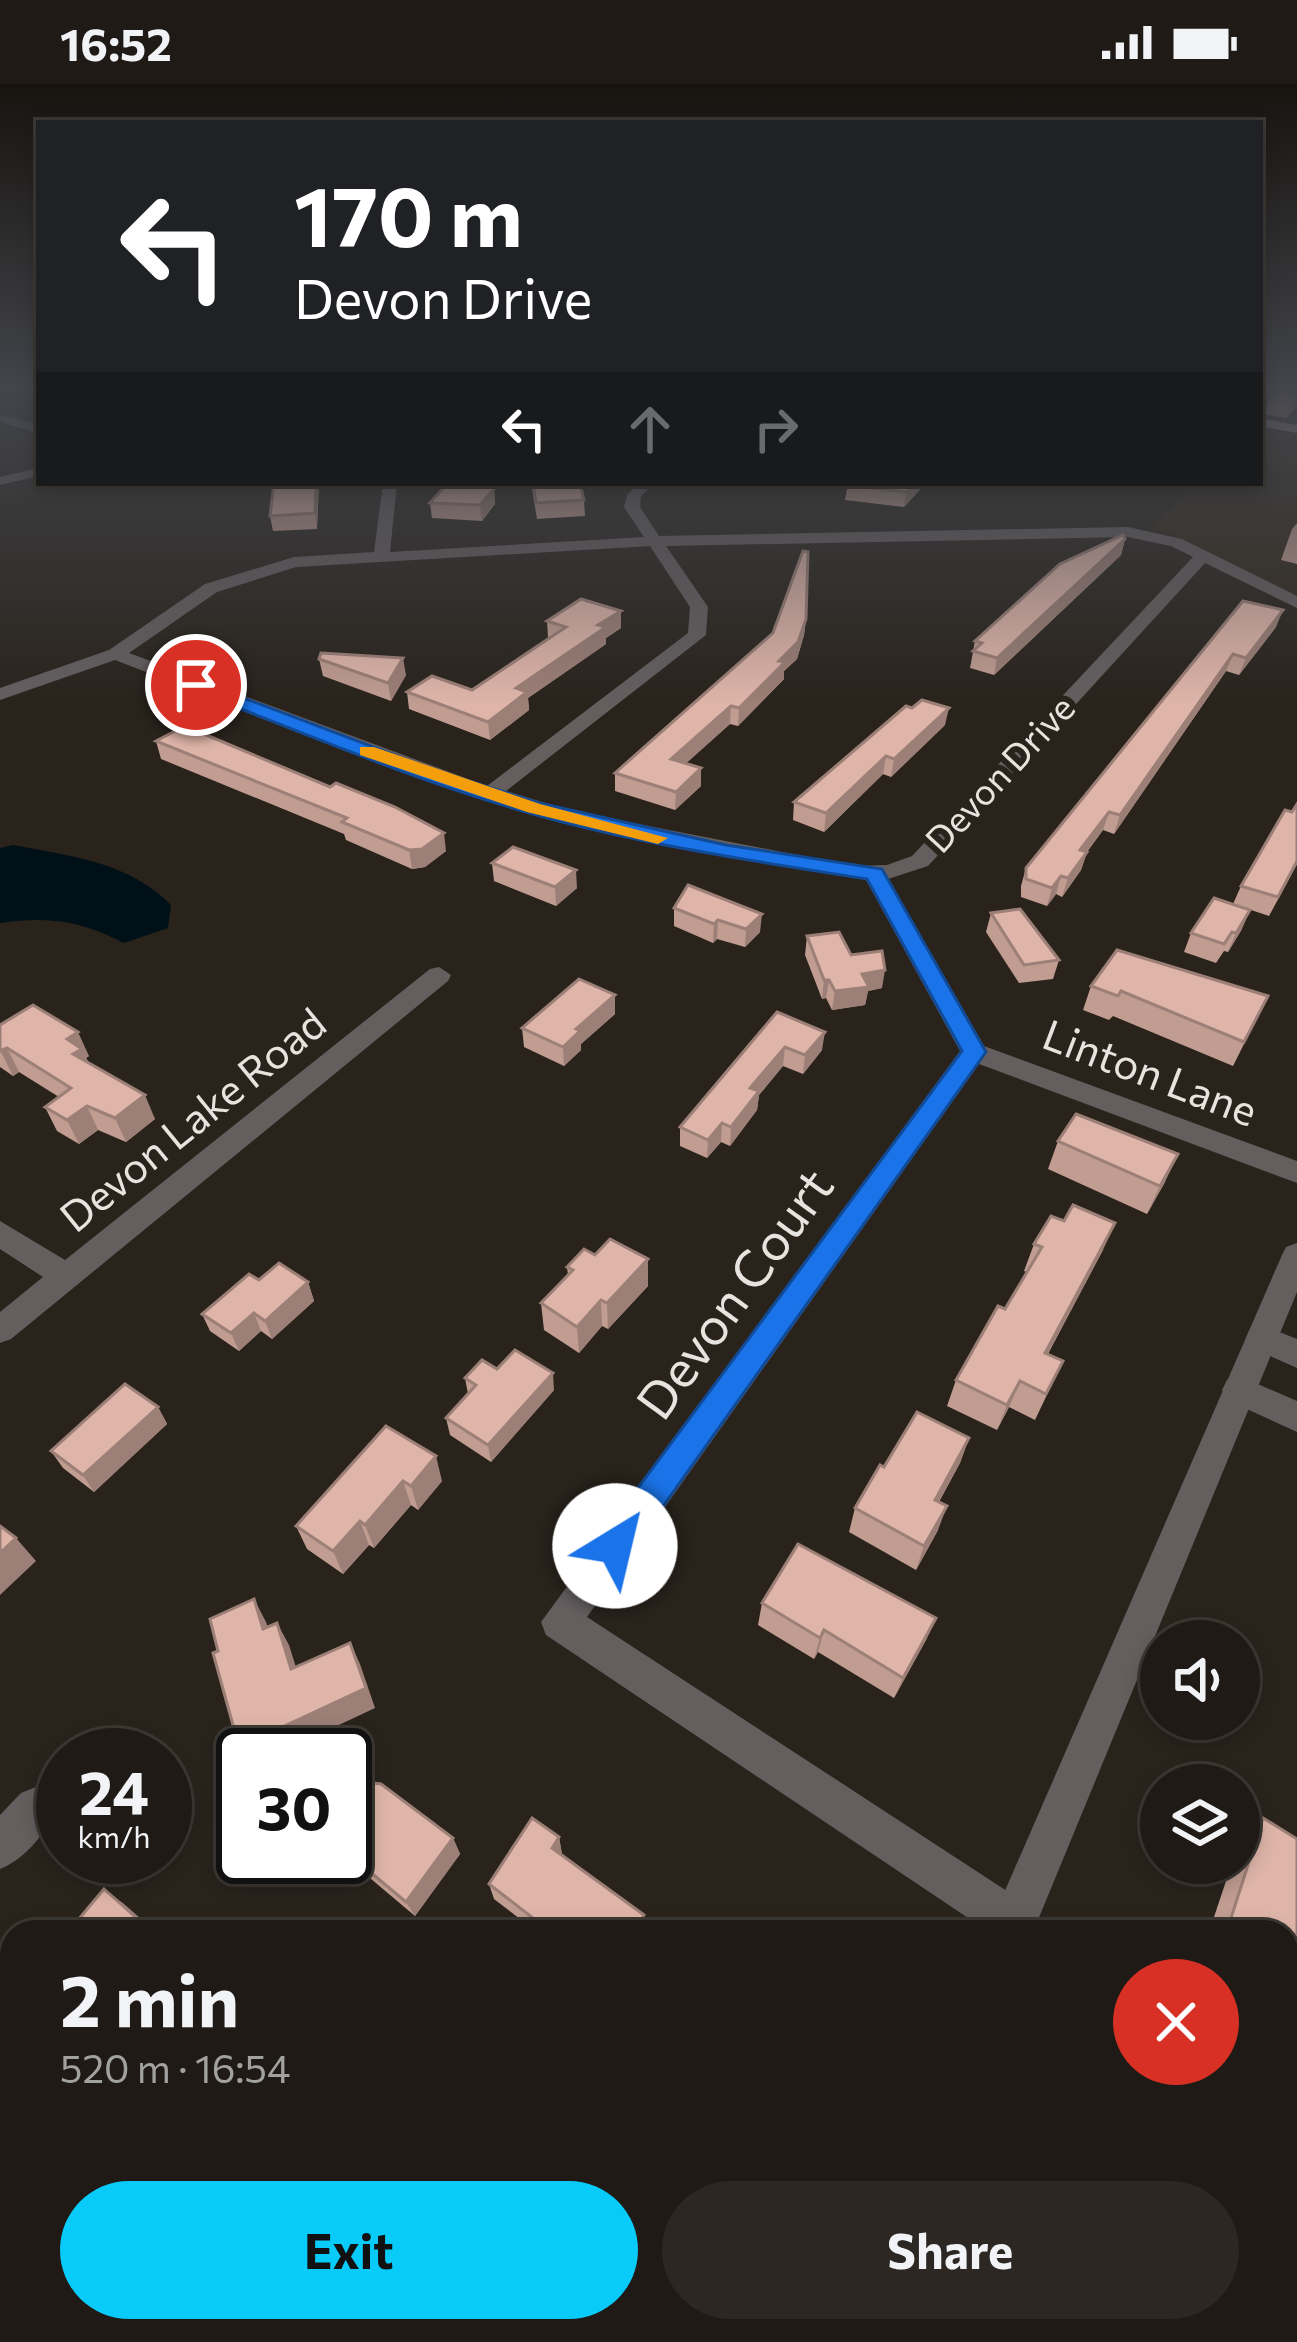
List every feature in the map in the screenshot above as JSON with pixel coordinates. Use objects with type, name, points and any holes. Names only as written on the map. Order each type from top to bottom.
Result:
[{"type":"street","points":[[382,555],[389,494]]},
{"type":"street","points":[[489,794],[697,635],[699,607],[632,503],[639,494]]},
{"type":"street","points":[[0,694],[115,654],[196,597],[233,578],[294,562],[382,555],[655,542],[1113,531],[1157,536],[1297,603]]},
{"type":"street","name":"Devon Drive","points":[[974,1052],[874,874],[920,860],[1203,556]]},
{"type":"street","points":[[115,654],[489,794],[662,839],[874,874]]},
{"type":"street","name":"Devon Lake Road","points":[[0,1330],[439,975]]},
{"type":"street","name":"Linton Lane","points":[[974,1052],[1297,1172]]},
{"type":"street","name":"Devon Court","points":[[974,1052],[560,1622],[1002,1920]]},
{"type":"street","points":[[0,1233],[66,1277]]},
{"type":"street","points":[[1015,1920],[1297,1256]]},
{"type":"street","points":[[1262,1338],[1297,1354]]},
{"type":"street","points":[[1239,1390],[1297,1417]]},
{"type":"street","points":[[0,1847],[36,1808]]},
{"type":"shaded area","points":[[1186,494],[1297,494],[1297,598],[1172,535],[1149,529]]},
{"type":"shaded area","points":[[13,845],[98,863],[137,879],[171,905],[168,928],[124,943],[64,922],[0,923],[0,848]]},
{"type":"building","points":[[273,494],[316,494],[315,513],[270,516]]},
{"type":"building","points":[[438,494],[489,494],[480,505],[430,503]]},
{"type":"building","points":[[535,494],[583,494],[584,500],[536,503]]},
{"type":"building","points":[[1123,535],[1125,539],[997,658],[973,651],[982,643],[975,641],[1060,564]]},
{"type":"building","points":[[803,551],[808,552],[806,619],[798,642],[779,661],[785,662],[739,708],[731,706],[671,759],[701,768],[676,792],[615,773],[773,633]]},
{"type":"building","points":[[581,599],[621,611],[598,625],[606,627],[516,688],[527,692],[488,722],[407,692],[432,676],[472,690],[566,627],[547,621]]},
{"type":"building","points":[[1243,601],[1283,610],[1246,658],[1233,654],[1120,815],[1109,812],[1080,850],[1087,852],[1068,878],[1061,876],[1052,888],[1026,879],[1026,868]]},
{"type":"building","points":[[321,653],[403,658],[388,683],[319,659]]},
{"type":"building","points":[[922,700],[949,708],[894,759],[886,756],[826,813],[794,802],[906,706],[912,708]]},
{"type":"building","points":[[185,726],[330,787],[336,783],[395,807],[444,833],[422,849],[409,850],[342,822],[347,818],[156,741]]},
{"type":"building","points":[[1297,804],[1297,861],[1278,897],[1241,886],[1285,810],[1292,812]]},
{"type":"building","points":[[513,847],[576,870],[555,887],[492,863]]},
{"type":"building","points":[[688,885],[762,914],[746,929],[718,920],[714,924],[674,908]]},
{"type":"building","points":[[1214,898],[1250,910],[1224,944],[1191,933]]},
{"type":"building","points":[[1020,909],[1059,960],[1024,965],[991,913]]},
{"type":"building","points":[[839,932],[851,955],[882,951],[885,970],[862,974],[869,987],[835,991],[824,980],[807,936]]},
{"type":"building","points":[[1117,950],[1268,996],[1244,1042],[1121,991],[1118,996],[1091,986]]},
{"type":"building","points":[[579,979],[615,995],[563,1047],[522,1028]]},
{"type":"building","points":[[33,1005],[78,1032],[67,1039],[82,1049],[73,1054],[145,1095],[115,1118],[87,1106],[67,1120],[45,1107],[71,1088],[7,1048],[0,1051],[0,1025]]},
{"type":"building","points":[[777,1012],[825,1032],[805,1055],[785,1047],[750,1088],[759,1091],[731,1127],[722,1123],[708,1140],[680,1127]]},
{"type":"building","points":[[1076,1114],[1178,1154],[1160,1186],[1058,1141]]},
{"type":"building","points":[[1073,1205],[1115,1223],[1045,1353],[1063,1361],[1046,1394],[1020,1381],[1007,1405],[956,1380],[998,1306],[1005,1309],[1042,1247],[1034,1244],[1051,1216],[1064,1221]]},
{"type":"building","points":[[610,1239],[648,1259],[607,1303],[601,1300],[577,1327],[541,1303],[573,1270],[567,1267],[584,1249],[595,1255]]},
{"type":"building","points":[[279,1263],[308,1282],[265,1321],[254,1313],[231,1333],[202,1314],[249,1274],[259,1280]]},
{"type":"building","points":[[515,1350],[553,1373],[488,1445],[446,1418],[476,1385],[465,1378],[482,1360],[497,1369]]},
{"type":"building","points":[[125,1384],[158,1407],[83,1475],[51,1451]]},
{"type":"building","points":[[917,1412],[969,1438],[935,1500],[947,1506],[924,1546],[855,1508]]},
{"type":"building","points":[[386,1426],[436,1456],[411,1486],[403,1481],[365,1525],[360,1521],[333,1551],[296,1526]]},
{"type":"building","points":[[0,1526],[16,1538],[0,1553]]},
{"type":"building","points":[[798,1544],[936,1618],[903,1678],[824,1630],[820,1638],[762,1603]]},
{"type":"building","points":[[254,1599],[263,1629],[277,1623],[291,1669],[350,1643],[366,1688],[280,1728],[234,1728],[213,1653],[218,1651],[210,1619]]},
{"type":"building","points":[[372,1783],[381,1784],[453,1838],[406,1902],[372,1874]]},
{"type":"building","points":[[532,1818],[559,1837],[552,1848],[644,1915],[641,1920],[536,1920],[489,1884]]},
{"type":"building","points":[[1263,1818],[1297,1839],[1297,1920],[1234,1920],[1242,1884],[1260,1884]]},
{"type":"building","points":[[104,1889],[139,1920],[78,1920]]},
{"type":"slow traffic","points":[[367,751],[467,788],[658,838]]},
{"type":"route","points":[[196,685],[430,775],[534,808],[726,851],[874,874],[974,1052],[615,1546]]}]
